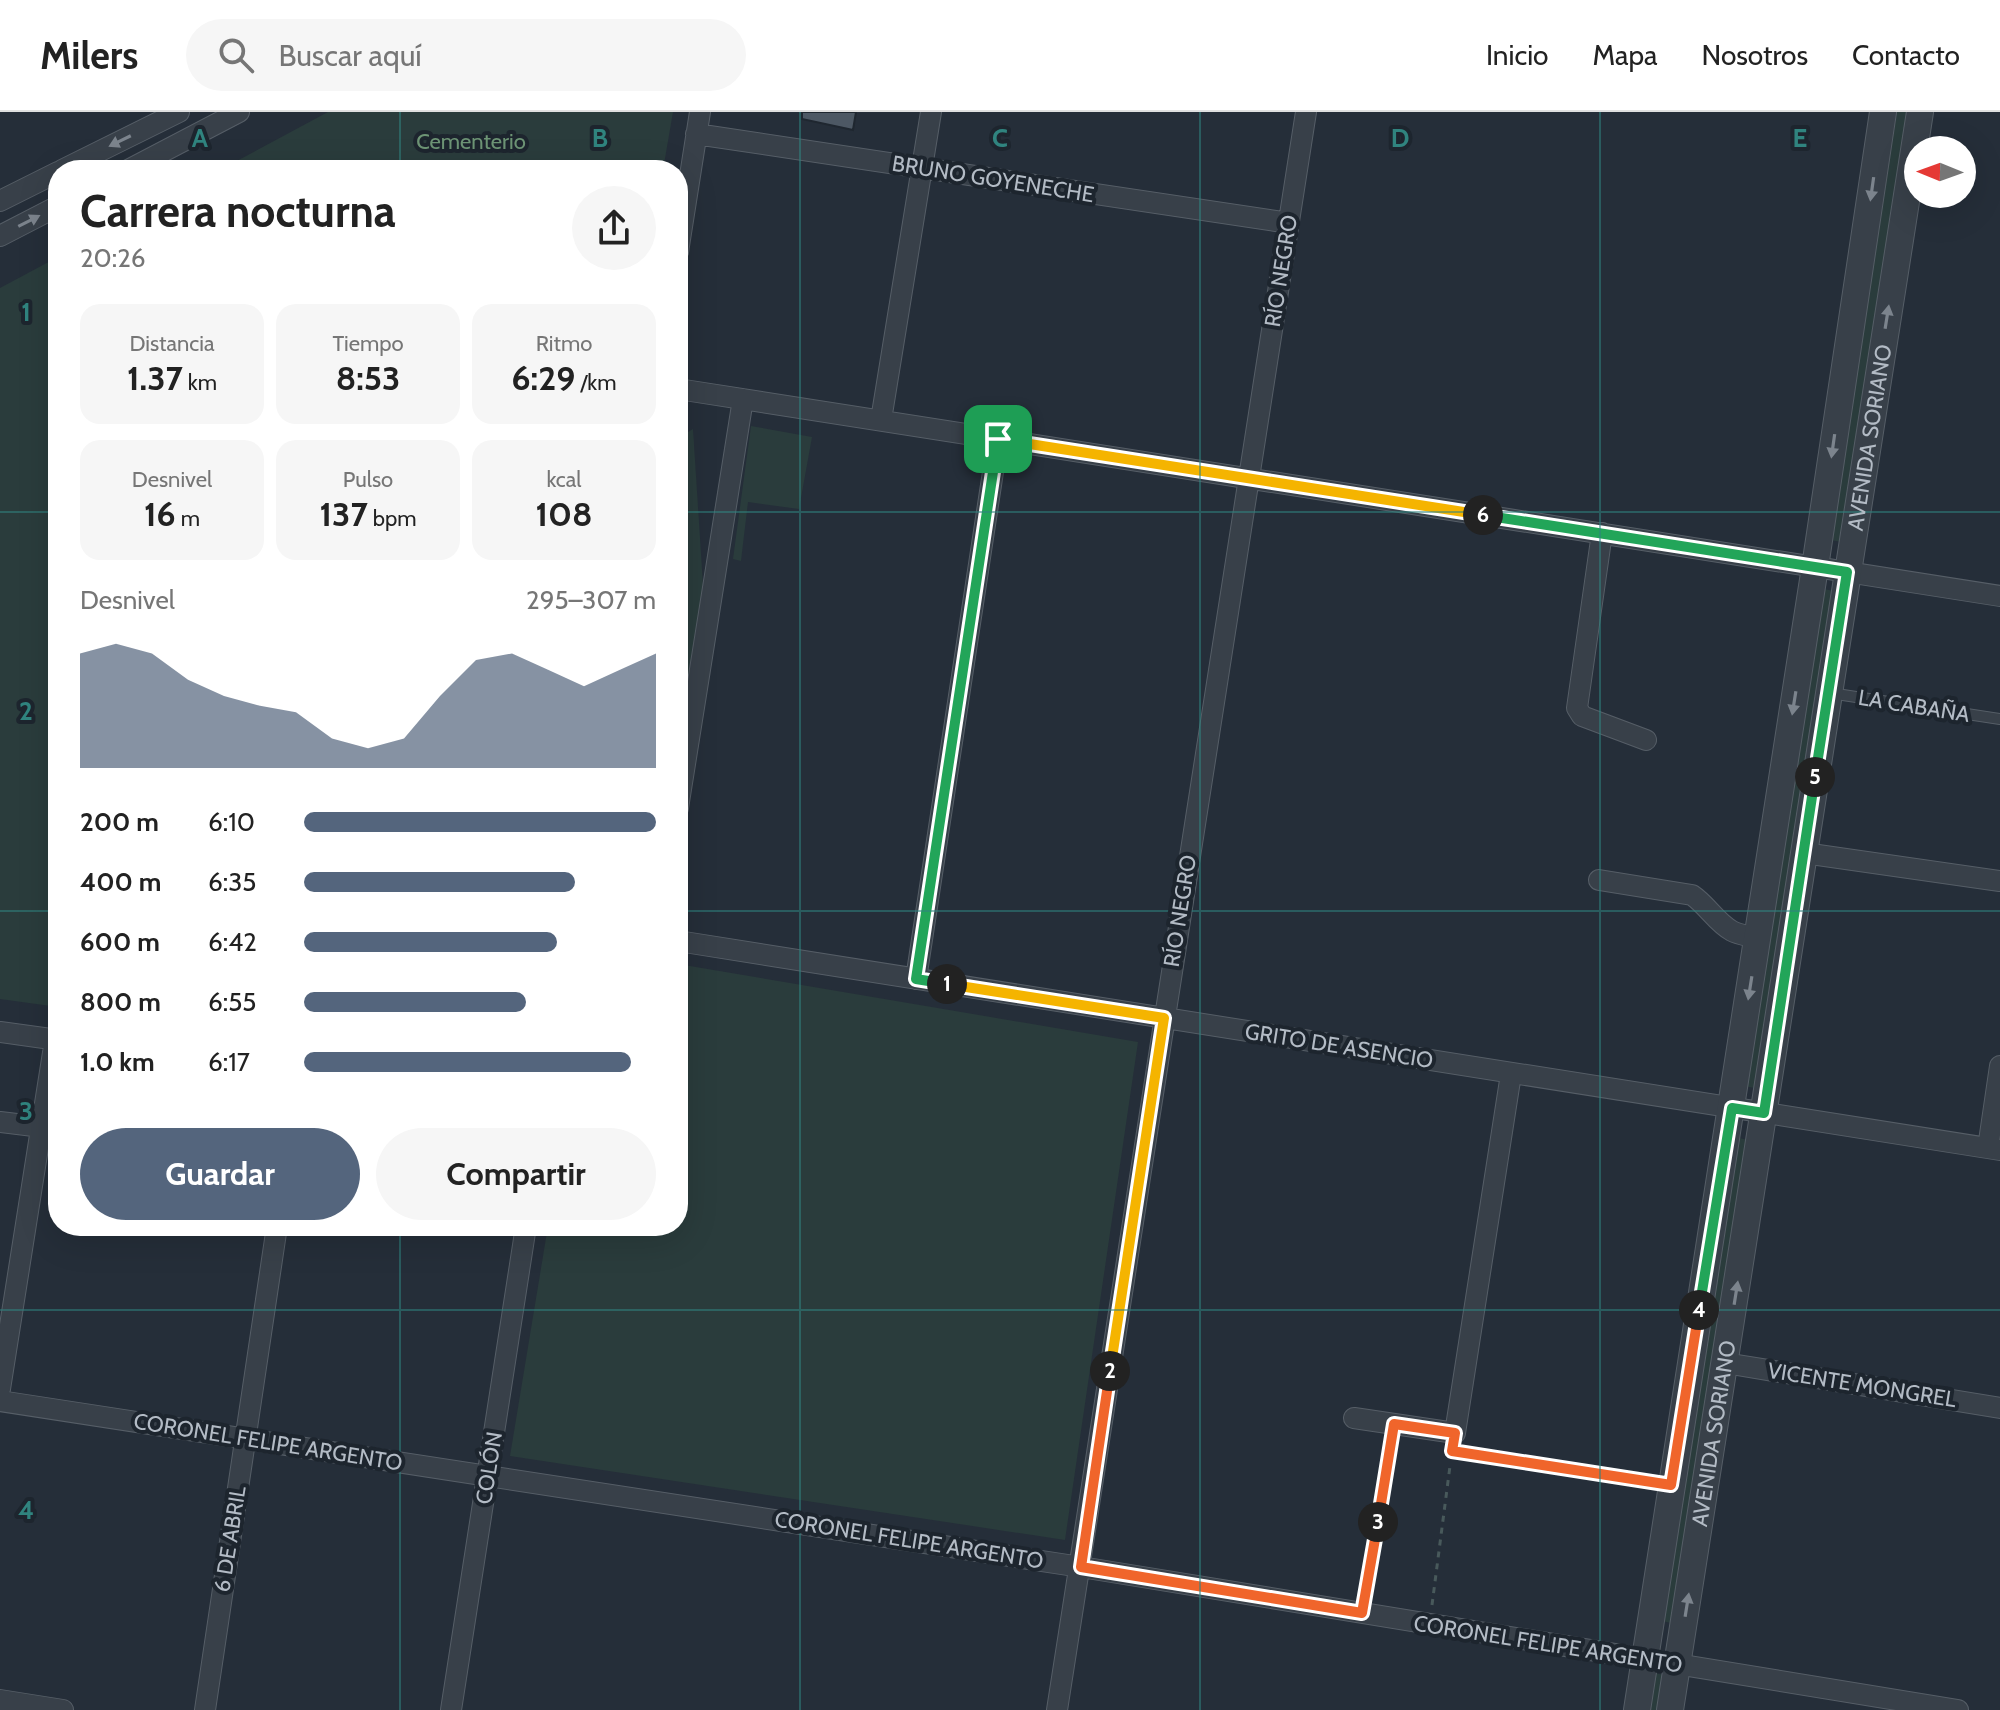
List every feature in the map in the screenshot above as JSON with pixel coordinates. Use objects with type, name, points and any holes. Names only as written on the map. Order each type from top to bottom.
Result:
[{"type":"street","points":[[82,160],[179,112]]},
{"type":"street","points":[[144,160],[209,119],[239,112]]},
{"type":"street","points":[[688,186],[700,112]]},
{"type":"street","points":[[881,420],[931,112]]},
{"type":"street","name":"RÍO NEGRO","points":[[1057,1710],[1306,112]]},
{"type":"street","name":"AVENIDA SORIANO","points":[[1637,1710],[1883,112]]},
{"type":"street","name":"AVENIDA SORIANO","points":[[1670,1710],[1920,112]]},
{"type":"street","name":"BRUNO GOYENECHE","points":[[696,134],[1289,223]]},
{"type":"street","points":[[0,201],[48,177]]},
{"type":"street","points":[[0,236],[48,211]]},
{"type":"street","points":[[688,391],[2000,596]]},
{"type":"street","points":[[688,745],[743,399]]},
{"type":"street","points":[[916,979],[998,439]]},
{"type":"street","points":[[1602,533],[1577,708],[1582,716],[1646,740]]},
{"type":"street","points":[[1804,853],[2000,881]]},
{"type":"street","points":[[1599,880],[1692,895],[1734,932],[1758,939]]},
{"type":"street","name":"GRITO DE ASENCIO","points":[[688,943],[1994,1149]]},
{"type":"street","points":[[0,1032],[48,1039]]},
{"type":"street","points":[[1994,1149],[2000,1066]]},
{"type":"street","points":[[1354,1418],[1455,1433],[1511,1074]]},
{"type":"street","points":[[0,1122],[48,1128]]},
{"type":"street","points":[[0,1389],[48,1138]]},
{"type":"street","name":"6 DE ABRIL","points":[[205,1710],[276,1236]]},
{"type":"street","name":"COLÓN","points":[[451,1710],[524,1236]]},
{"type":"street","name":"VICENTE MONGREL","points":[[1725,1363],[2000,1408]]},
{"type":"street","name":"CORONEL FELIPE ARGENTO","points":[[0,1401],[1081,1567],[1958,1710]]},
{"type":"street","points":[[0,1700],[63,1710]]},
{"type":"lane","name":"LA CABAÑA","points":[[1828,693],[2000,719]]},
{"type":"lane","points":[[1452,1451],[1671,1485]]},
{"type":"path","points":[[1362,1613],[1394,1424]]},
{"type":"path","points":[[1430,1625],[1452,1451]]},
{"type":"green space","name":"Cementerio","points":[[328,112],[673,112],[665,160],[239,160]]},
{"type":"green space","points":[[1897,112],[1909,112],[1842,542],[1830,540]]},
{"type":"green space","points":[[48,262],[48,1006],[0,999],[0,288]]},
{"type":"green space","points":[[751,426],[812,437],[799,509],[748,502],[741,561],[733,559]]},
{"type":"green space","points":[[693,429],[703,585],[688,686],[688,432]]},
{"type":"green space","points":[[1823,589],[1835,591],[1755,1088],[1743,1086]]},
{"type":"green space","points":[[688,966],[1138,1042],[1065,1540],[510,1456],[546,1236],[688,1236]]},
{"type":"green space","points":[[1739,1138],[1748,1140],[1671,1623],[1662,1621]]},
{"type":"green space","points":[[1653,1673],[1665,1675],[1659,1710],[1647,1710]]},
{"type":"building","points":[[802,112],[856,112],[853,130],[802,119]]},
{"type":"route","points":[[998,439],[1847,572],[1764,1113],[1732,1108],[1671,1485],[1452,1451],[1455,1433],[1394,1424],[1362,1613],[1081,1567],[1164,1018],[916,979],[998,439]]}]
